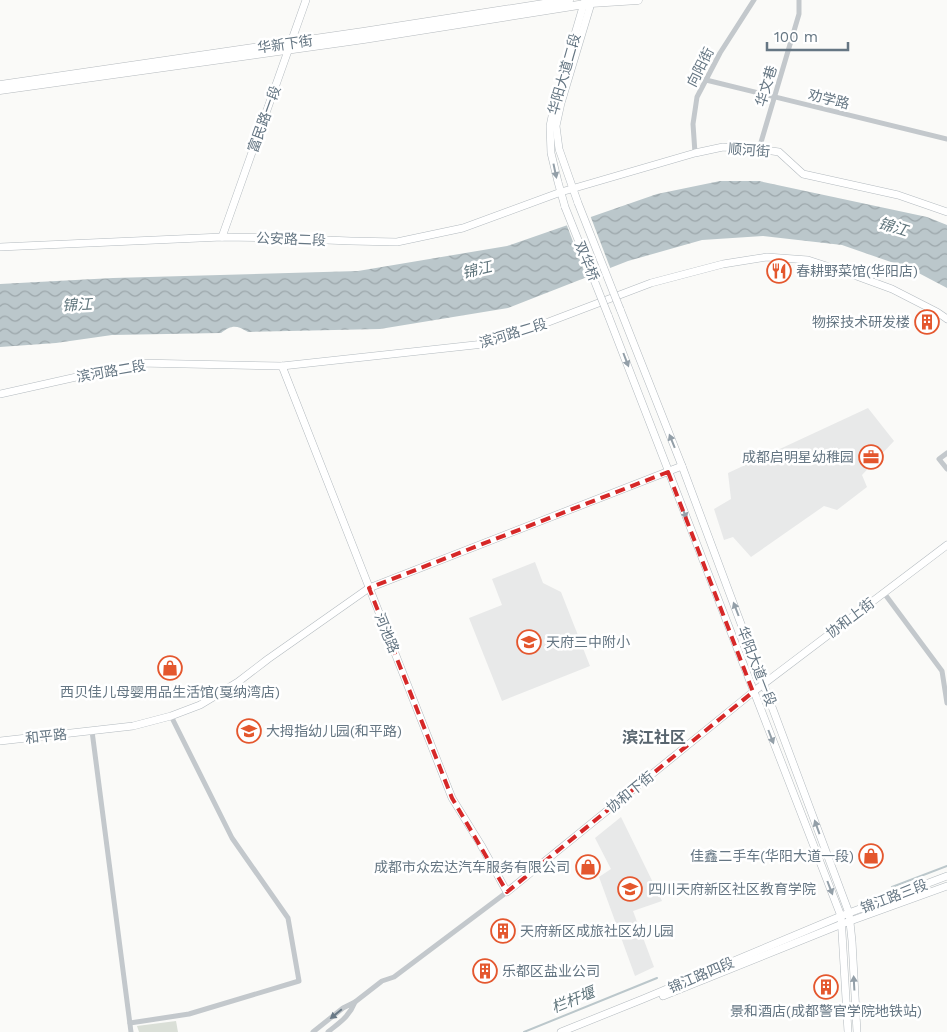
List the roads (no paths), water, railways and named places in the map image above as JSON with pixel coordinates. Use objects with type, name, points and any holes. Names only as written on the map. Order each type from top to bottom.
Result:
[{"type":"main road","name":"华新下街","points":[[0,85],[290,46],[569,0]]},
{"type":"main road","points":[[0,90],[588,2],[638,0]]},
{"type":"street","name":"富民路一段","points":[[222,237],[306,0]]},
{"type":"street","name":"向阳街","points":[[695,152],[693,124],[697,98],[720,53],[754,0]]},
{"type":"street","name":"华文巷","points":[[759,149],[799,14],[799,0]]},
{"type":"street","name":"华阳大道二段","points":[[588,2],[556,126],[559,149],[567,175],[620,310]]},
{"type":"street","name":"华阳大道二段","points":[[565,207],[551,153],[550,126],[555,102],[588,2]]},
{"type":"street","name":"劝学路","points":[[706,80],[947,139]]},
{"type":"street","name":"顺河街","points":[[573,188],[695,152],[723,147],[759,149],[779,152],[804,174],[898,194],[947,212]]},
{"type":"street","name":"公安路二段","points":[[0,247],[222,237],[397,242],[463,228],[573,188]]},
{"type":"street","name":"双华桥","points":[[565,207],[608,315]]},
{"type":"street","name":"滨河路二段","points":[[0,394],[138,363],[282,366],[484,344],[530,329],[651,283],[723,264],[767,257],[808,260],[851,274],[892,289],[947,319]]},
{"type":"street","name":"华阳大道一段","points":[[620,310],[682,466],[849,917],[857,1032]]},
{"type":"street","name":"华阳大道一段","points":[[608,315],[841,920],[848,1032]]},
{"type":"street","name":"河池路","points":[[282,366],[452,798],[507,892]]},
{"type":"street","points":[[947,453],[939,459],[947,469]]},
{"type":"street","name":"和平路","points":[[0,741],[133,726],[171,716],[200,705],[238,682],[369,588],[682,466]]},
{"type":"street","name":"协和上街","points":[[753,692],[947,545]]},
{"type":"street","points":[[884,593],[944,670],[947,703]]},
{"type":"street","name":"协和下街","points":[[507,892],[753,692]]},
{"type":"street","points":[[130,1023],[189,1014],[299,981],[288,918],[232,838],[171,716]]},
{"type":"street","points":[[92,731],[131,1032]]},
{"type":"street","name":"锦江路三段","points":[[841,920],[947,876]]},
{"type":"street","name":"锦江路三段","points":[[849,917],[947,886]]},
{"type":"street","points":[[314,1032],[343,1008],[355,1002],[382,981],[394,977],[507,892]]},
{"type":"street","name":"锦江路四段","points":[[561,1032],[841,920]]},
{"type":"street","name":"锦江路四段","points":[[573,1032],[841,920]]},
{"type":"street","points":[[328,1032],[348,1016],[355,1002]]},
{"type":"water","name":"锦江","points":[[720,181],[759,181],[927,217],[947,225],[947,288],[911,269],[842,245],[763,236],[702,240],[628,261],[508,308],[380,329],[248,332],[234,327],[228,328],[221,333],[112,335],[56,343],[0,347],[0,284],[113,278],[358,271],[507,246],[657,194]]},
{"type":"waterway","name":"栏杆堰","points":[[892,887],[947,866]]},
{"type":"waterway","name":"栏杆堰","points":[[524,1032],[657,978]]},
{"type":"place","name":"春耕野菜馆(华阳店)","points":[[779,271]]},
{"type":"place","name":"物探技术研发楼","points":[[927,322]]},
{"type":"place","name":"成都启明星幼稚园","points":[[871,457]]},
{"type":"place","name":"天府三中附小","points":[[529,642]]},
{"type":"place","name":"西贝佳儿母婴用品生活馆(戛纳湾店)","points":[[170,668]]},
{"type":"place","name":"大拇指幼儿园(和平路)","points":[[249,731]]},
{"type":"place","name":"佳鑫二手车(华阳大道一段)","points":[[871,856]]},
{"type":"place","name":"成都市众宏达汽车服务有限公司","points":[[588,867]]},
{"type":"place","name":"四川天府新区社区教育学院","points":[[630,889]]},
{"type":"place","name":"天府新区成旅社区幼儿园","points":[[503,931]]},
{"type":"place","name":"乐都区盐业公司","points":[[485,971]]},
{"type":"place","name":"景和酒店(成都警官学院地铁站)","points":[[826,987]]},
{"type":"district","name":"滨江社区","points":[[654,737]]}]
